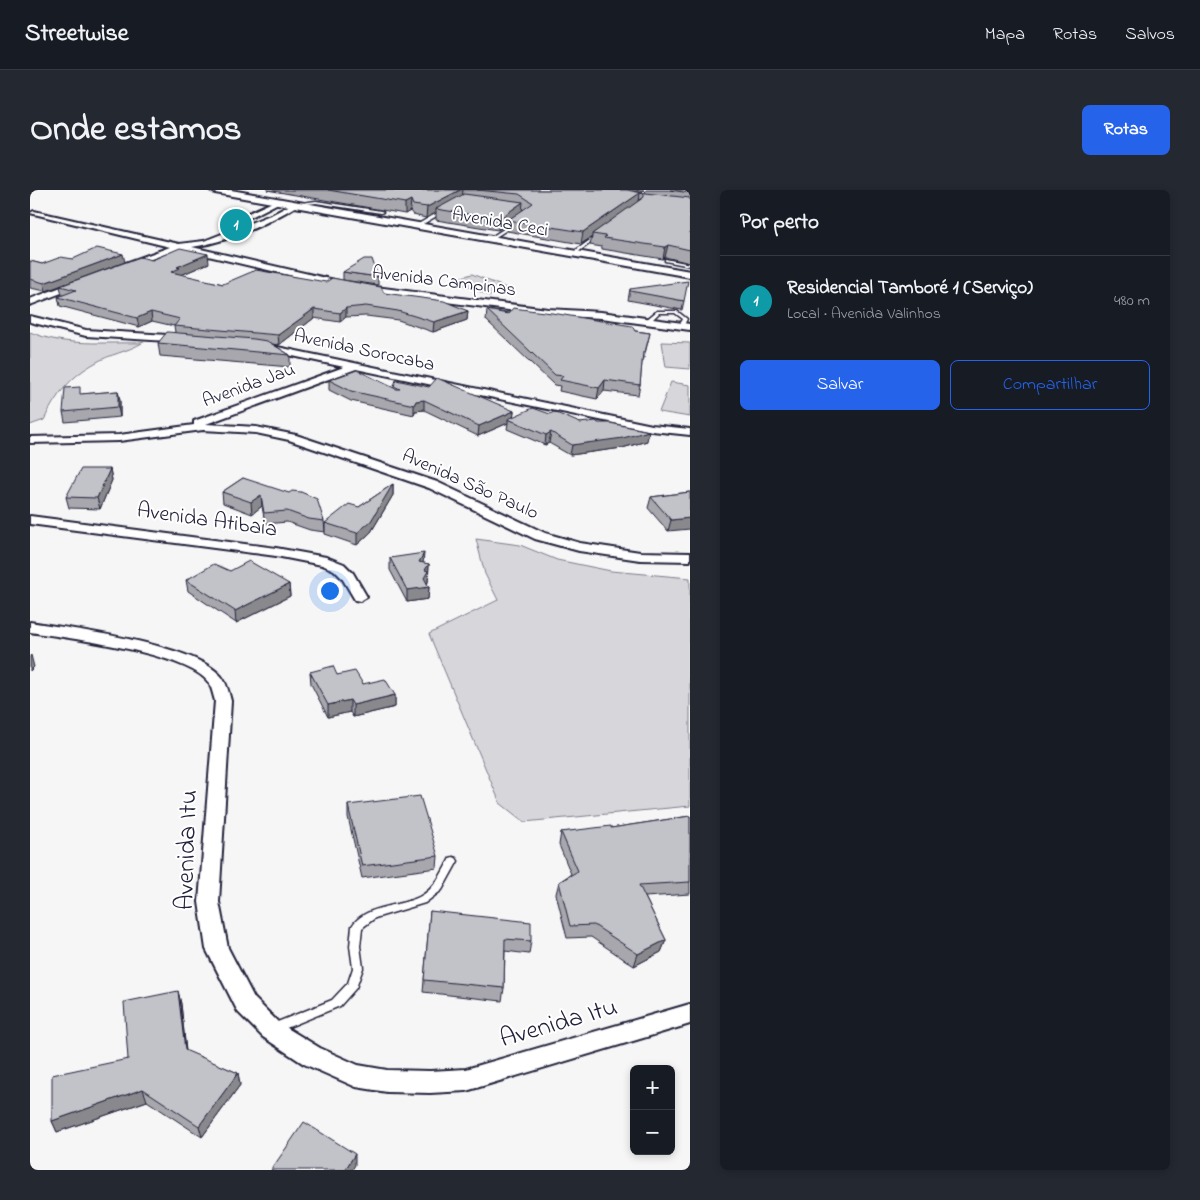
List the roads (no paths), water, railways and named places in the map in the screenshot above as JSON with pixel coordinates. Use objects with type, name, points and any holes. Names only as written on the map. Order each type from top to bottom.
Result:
[{"type":"main road","name":"Avenida Ceci","points":[[215,190],[573,254],[689,270]]},
{"type":"main road","points":[[276,216],[324,209]]},
{"type":"street","points":[[258,221],[241,218],[279,201]]},
{"type":"street","points":[[116,270],[177,247],[197,246],[258,221],[276,216],[296,204]]},
{"type":"street","name":"Avenida Campinas","points":[[31,214],[368,290],[548,312],[594,314],[685,326]]},
{"type":"street","points":[[216,227],[232,231]]},
{"type":"street","points":[[177,247],[181,241],[198,234]]},
{"type":"street","points":[[30,302],[90,279]]},
{"type":"street","points":[[30,319],[63,329],[85,332],[198,340]]},
{"type":"street","name":"Avenida Sorocaba","points":[[254,346],[652,428],[690,432]]},
{"type":"street","name":"Avenida Jau","points":[[187,428],[226,412],[353,367]]},
{"type":"street","points":[[226,412],[234,424],[240,428]]},
{"type":"street","name":"Avenida São Paulo","points":[[30,440],[119,438],[187,428],[240,428],[292,436],[433,485],[548,538],[579,547],[640,556],[690,557]]},
{"type":"street","name":"Avenida Atibaia","points":[[30,520],[276,552],[326,561],[339,567],[348,576],[360,597]]},
{"type":"street","name":"Avenida Itu","points":[[30,626],[138,647],[198,667],[214,678],[223,701],[209,902],[218,949],[246,1005],[271,1030],[312,1056],[356,1076],[387,1081],[430,1082],[466,1080],[690,1014]]},
{"type":"lane","points":[[296,204],[316,202],[381,212]]},
{"type":"lane","points":[[416,226],[450,207]]},
{"type":"lane","points":[[370,218],[386,209]]},
{"type":"lane","points":[[490,239],[518,221]]},
{"type":"lane","points":[[573,254],[601,234]]},
{"type":"lane","points":[[666,260],[689,270]]},
{"type":"lane","points":[[271,1030],[336,1003],[352,985],[358,968],[354,946],[357,926],[372,915],[422,900],[439,887],[452,861]]},
{"type":"place","name":"Residencial Tamboré 1 (Serviço)","points":[[236,225]]}]
